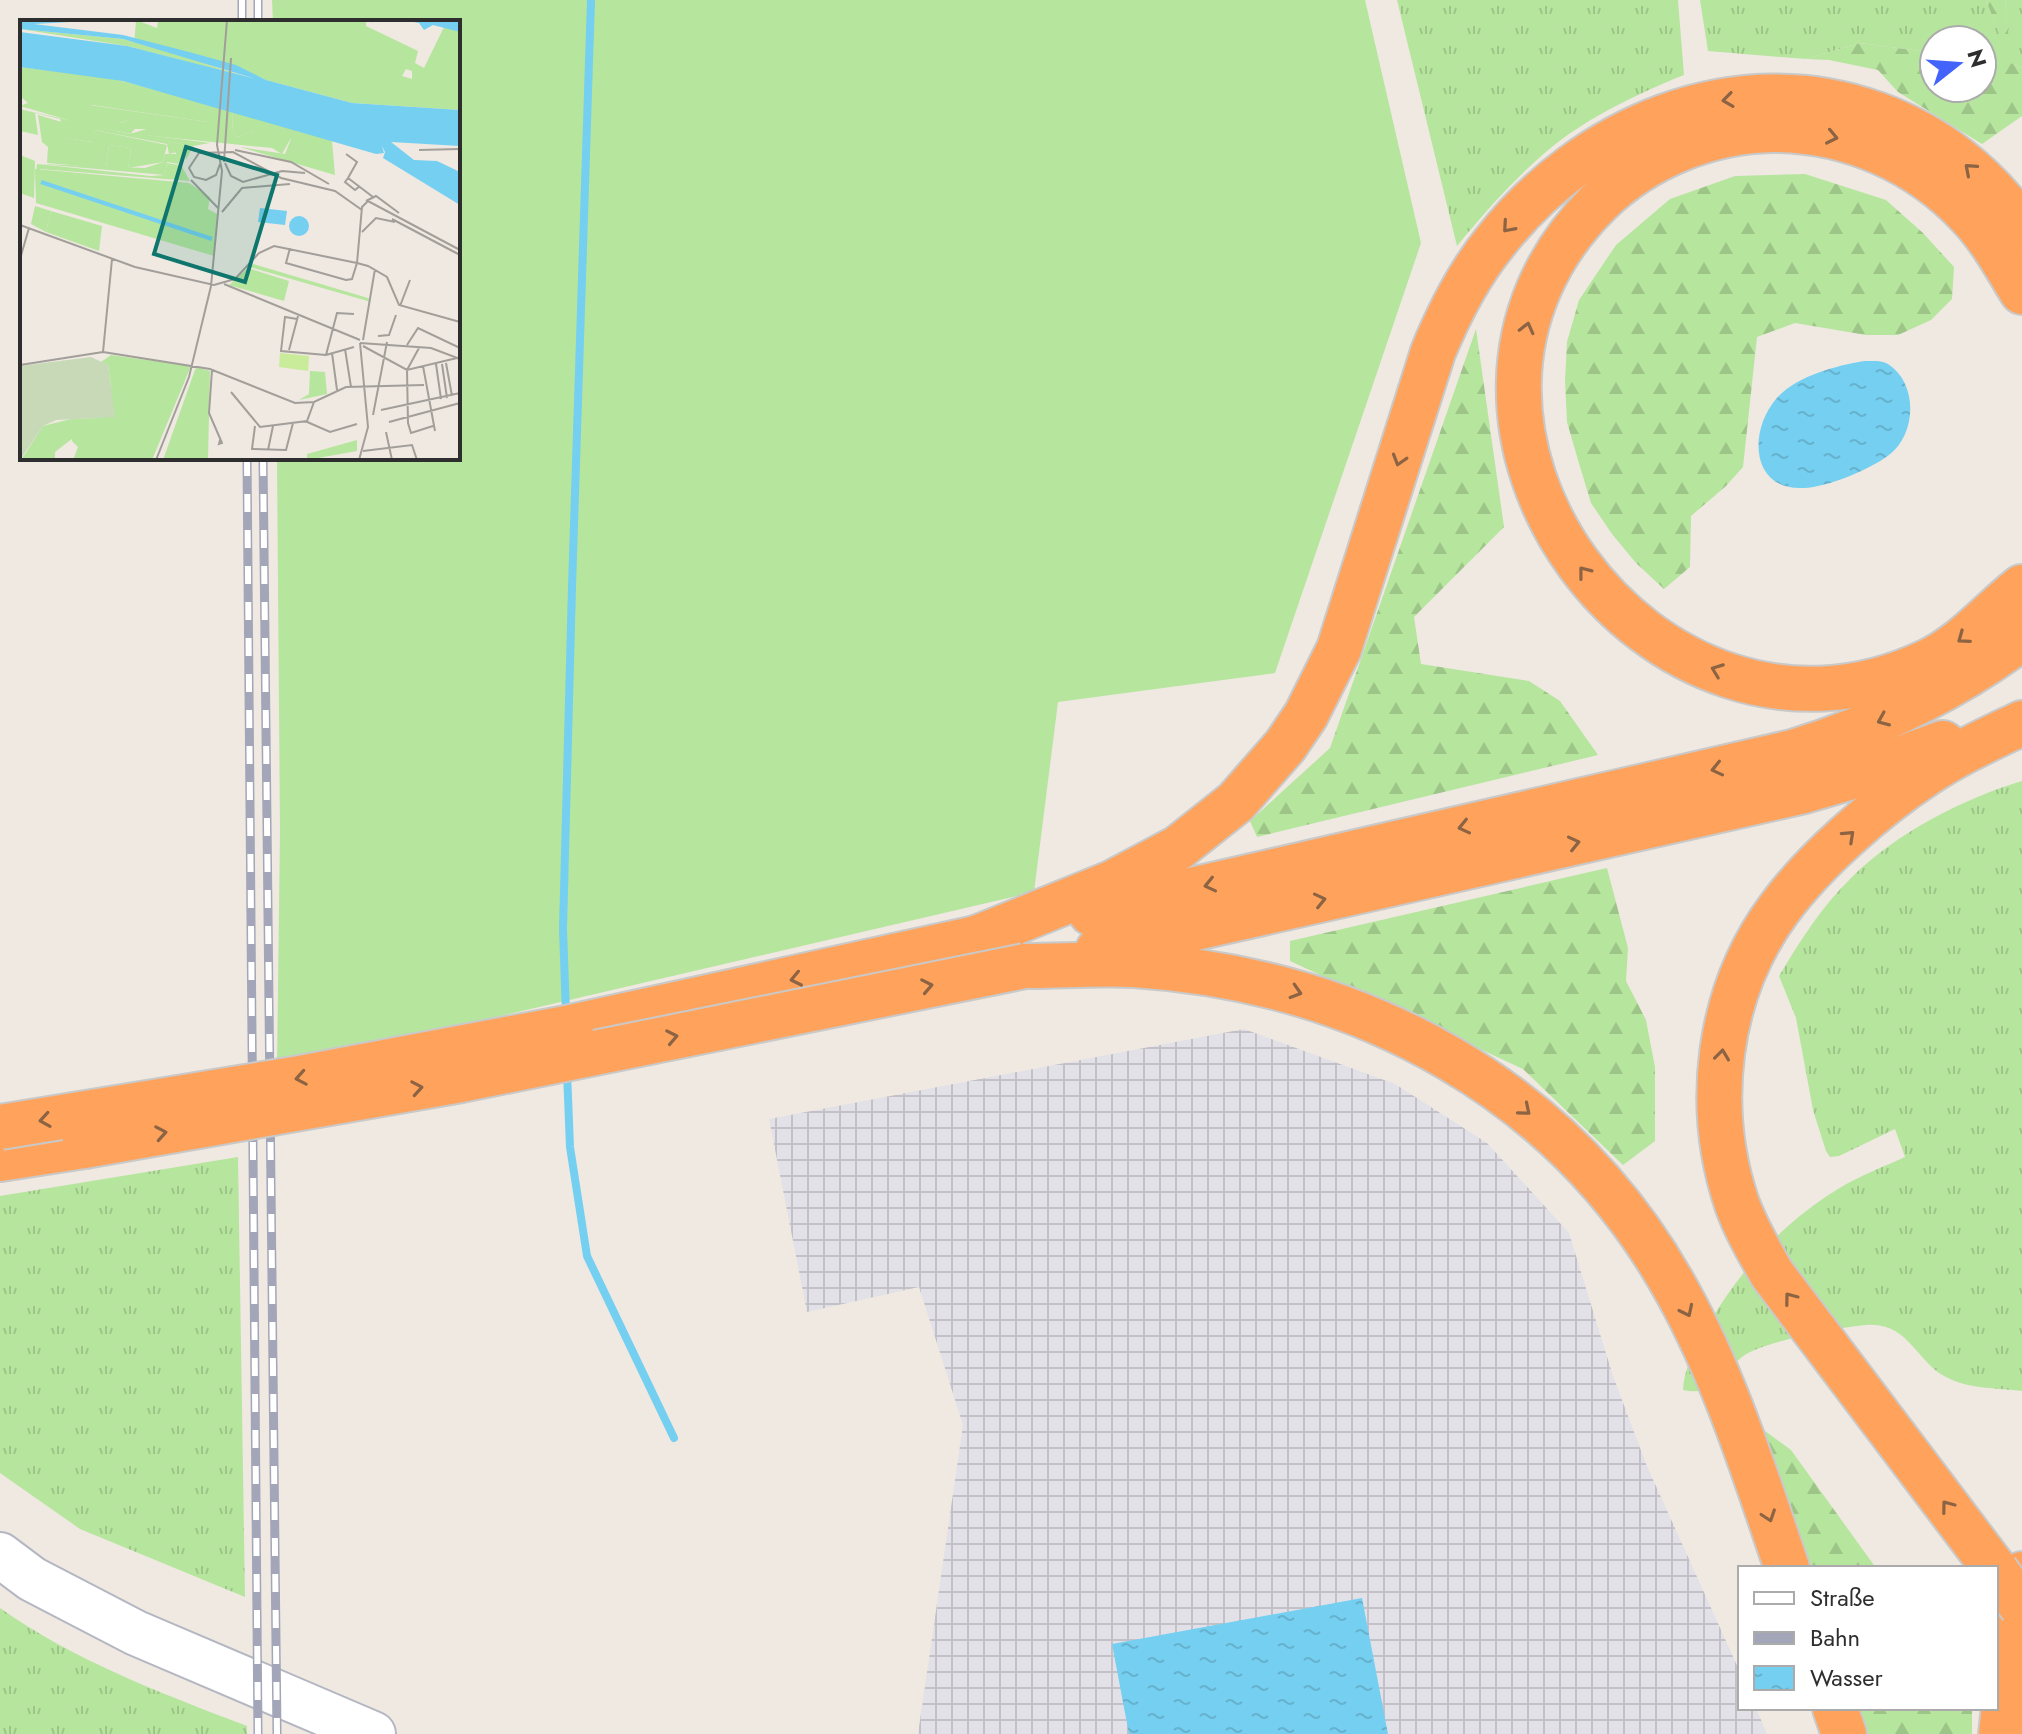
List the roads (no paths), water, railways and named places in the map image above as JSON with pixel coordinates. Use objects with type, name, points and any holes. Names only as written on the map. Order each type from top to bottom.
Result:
[{"type":"highway","points":[[974,939],[1112,883],[1178,848],[1236,802],[1285,746],[1306,715],[1339,649],[1424,378],[1461,291],[1495,241],[1533,200],[1585,156],[1645,123],[1705,104],[1768,96],[1831,101],[1891,119],[1946,150],[1994,191],[2022,227]]},
{"type":"highway","points":[[2022,292],[1996,249],[1971,217],[1942,189],[1910,166],[1861,144],[1835,136],[1795,130],[1756,131],[1716,137],[1678,149],[1642,168],[1610,191],[1573,230],[1539,287],[1526,325],[1519,365],[1518,405],[1524,445],[1535,483],[1570,555],[1624,616],[1661,643],[1724,674],[1758,683],[1817,688],[1864,684],[1930,660],[1961,641],[2022,587]]},
{"type":"highway","points":[[0,1127],[294,1079],[555,1030],[974,939],[1793,752],[1867,727],[1914,706],[1977,671],[2022,638]]},
{"type":"highway","points":[[0,1159],[273,1115],[445,1083],[1025,966],[1804,791],[1925,749],[2022,722]]},
{"type":"highway","points":[[1992,1566],[1772,1274],[1752,1240],[1737,1205],[1727,1167],[1720,1129],[1719,1090],[1722,1052],[1742,977],[1758,942],[1779,909],[1825,858],[1894,796],[1963,751],[2022,722]]},
{"type":"highway","points":[[1025,966],[1134,965],[1282,988],[1379,1021],[1460,1062],[1512,1099],[1561,1141],[1606,1187],[1644,1238],[1678,1293],[1707,1350],[1786,1566]]},
{"type":"highway","points":[[1998,1574],[2022,1607]]},
{"type":"highway","points":[[2001,1734],[2022,1574]]},
{"type":"highway","points":[[1836,1710],[1844,1734]]},
{"type":"main road","points":[[0,1555],[32,1579],[136,1633],[373,1734]]},
{"type":"water","points":[[1864,361],[1888,364],[1905,384],[1909,396],[1909,423],[1898,446],[1871,466],[1825,485],[1804,488],[1786,486],[1773,480],[1764,470],[1759,442],[1761,427],[1776,399],[1805,378]]},
{"type":"water","points":[[1362,1598],[1388,1734],[1129,1734],[1112,1644]]},
{"type":"waterway","points":[[566,1014],[563,929],[591,0]]},
{"type":"waterway","points":[[567,1072],[570,1147],[587,1256],[674,1438]]},
{"type":"railway","points":[[242,0],[242,20]]},
{"type":"railway","points":[[258,0],[258,20]]},
{"type":"railway","points":[[247,460],[258,1734]]},
{"type":"railway","points":[[263,460],[277,1734]]}]
